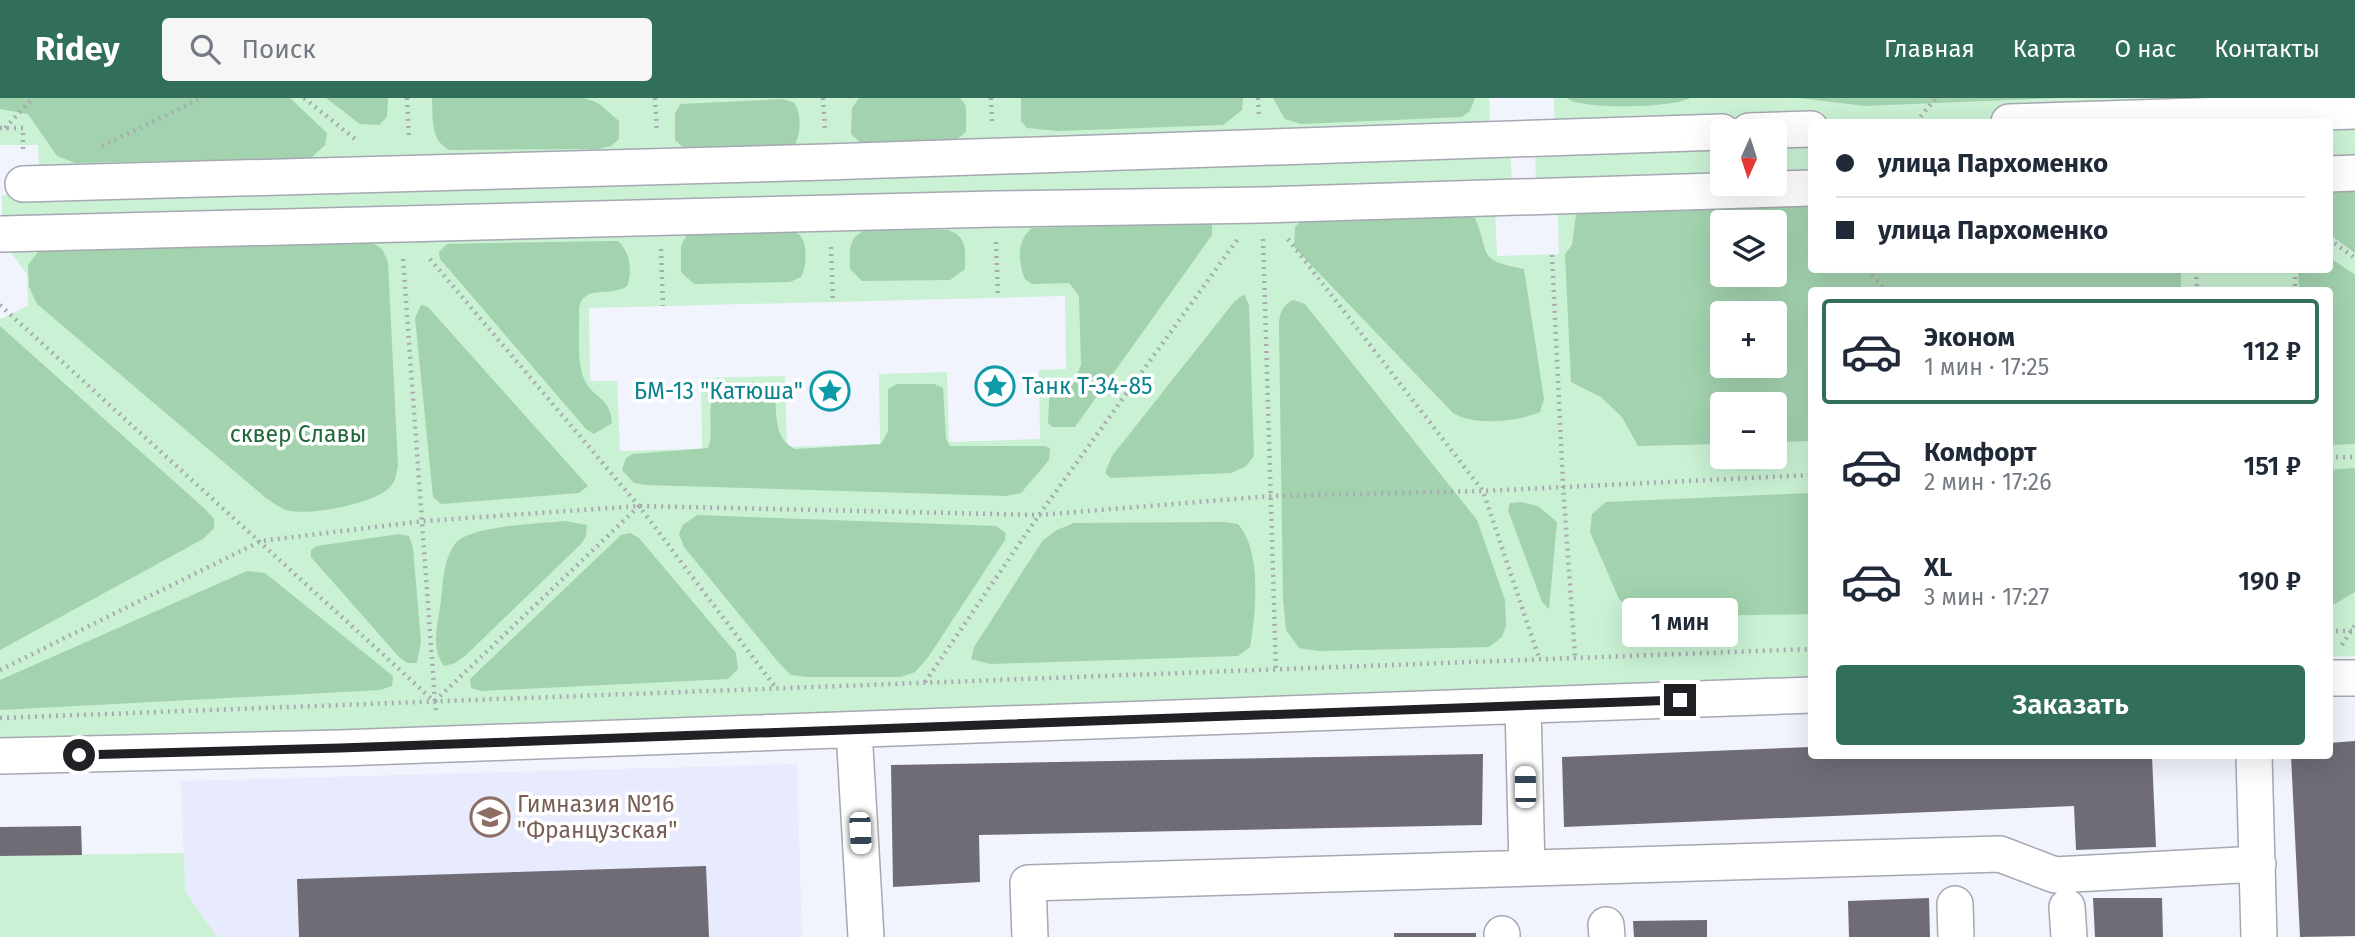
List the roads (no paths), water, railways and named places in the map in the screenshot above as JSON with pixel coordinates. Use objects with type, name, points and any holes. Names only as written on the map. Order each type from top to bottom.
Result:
[{"type":"street","points":[[2103,119],[2355,111]]},
{"type":"street","points":[[1787,130],[1808,129]]},
{"type":"street","points":[[23,184],[1710,132]]},
{"type":"street","points":[[2333,174],[2355,173]]},
{"type":"street","points":[[2,234],[1262,205],[1808,188]]},
{"type":"street","points":[[2333,678],[2355,678]]},
{"type":"street","points":[[0,757],[440,745],[1808,695]]},
{"type":"street","points":[[1523,706],[1527,868]]},
{"type":"street","points":[[854,730],[866,937]]},
{"type":"street","points":[[2254,759],[2259,937]]},
{"type":"street","points":[[1030,937],[1028,883],[2000,854],[2055,875],[2258,864]]},
{"type":"place","name":"Танк Т-34-85","points":[[995,386]]},
{"type":"place","name":"БМ-13 \"Катюша\"","points":[[830,391]]},
{"type":"place","name":"Гимназия №16 \"Французская\"","points":[[490,817]]},
{"type":"park label","name":"сквер Славы","points":[[298,434]]}]
